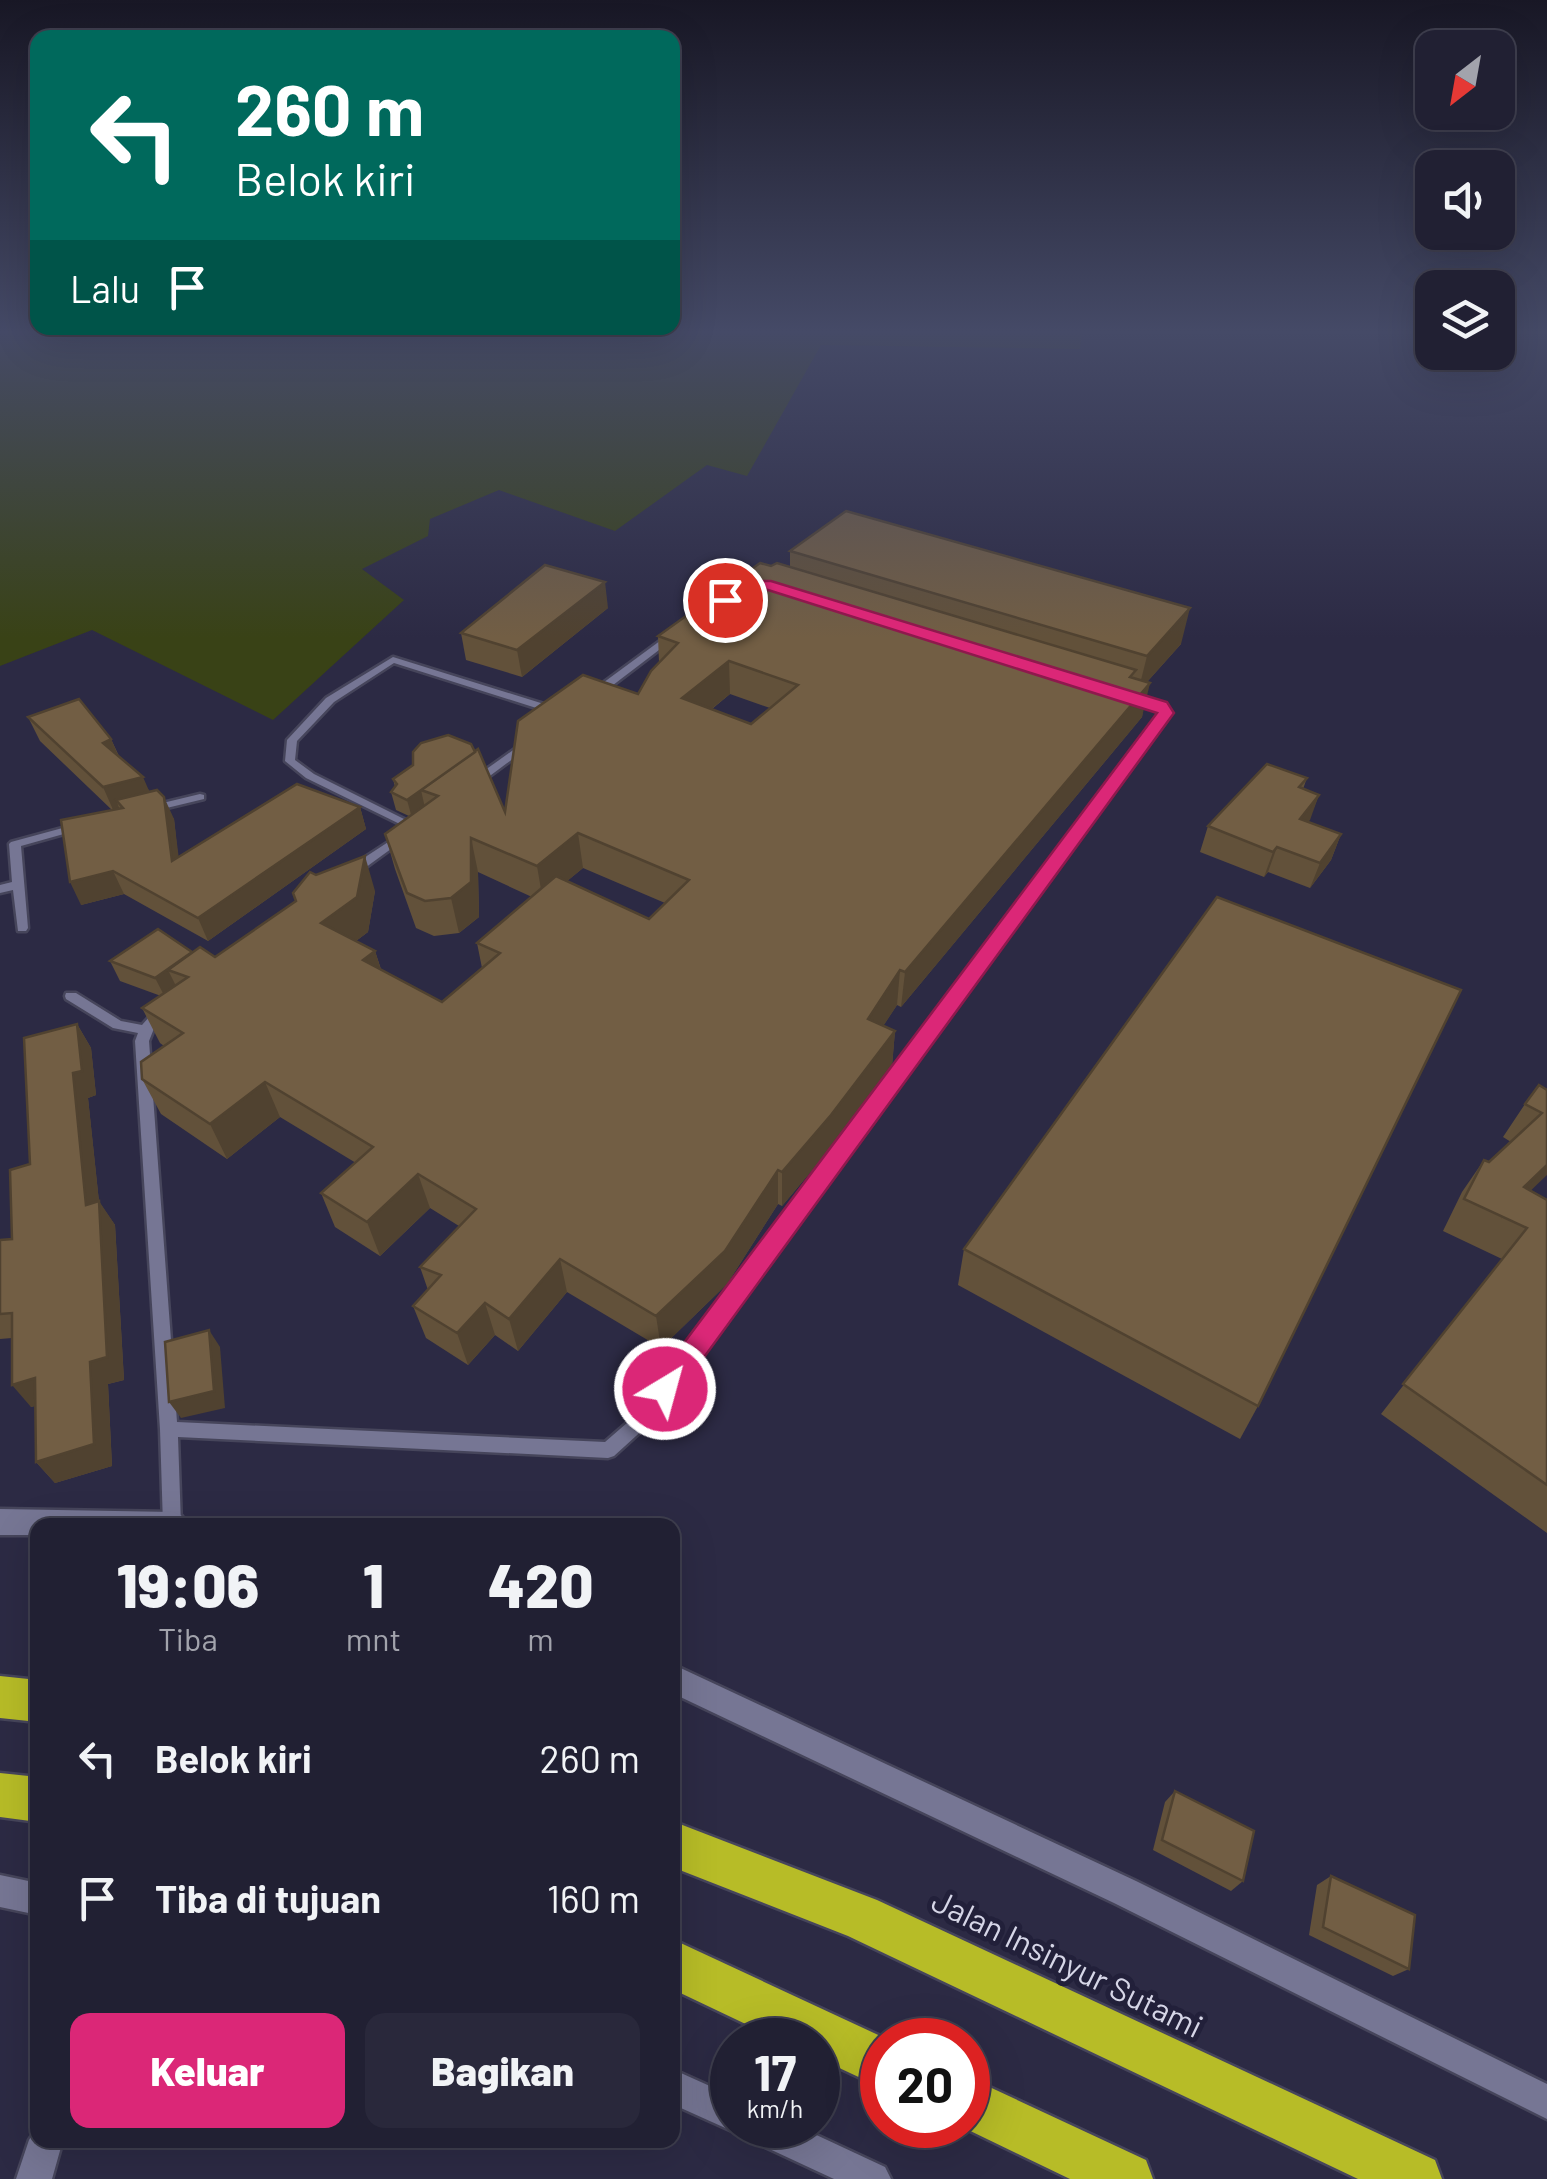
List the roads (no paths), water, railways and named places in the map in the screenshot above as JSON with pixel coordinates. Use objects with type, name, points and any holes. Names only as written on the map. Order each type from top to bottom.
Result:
[{"type":"highway","points":[[0,1697],[30,1700]]},
{"type":"highway","points":[[0,1795],[30,1799]]},
{"type":"highway","name":"Jalan Insinyur Sutami","points":[[680,1847],[860,1917],[1416,2179]]},
{"type":"highway","points":[[680,1967],[860,2053]]},
{"type":"highway","points":[[990,2114],[1127,2179]]},
{"type":"street","points":[[0,1522],[30,1523]]},
{"type":"street","points":[[680,1682],[1125,1892],[1547,2102]]},
{"type":"street","points":[[0,1891],[30,1897]]},
{"type":"street","points":[[680,2090],[710,2104]]},
{"type":"street","points":[[34,2179],[44,2148]]},
{"type":"street","points":[[806,2148],[873,2179]]},
{"type":"lane","points":[[582,704],[681,630]]},
{"type":"lane","points":[[414,827],[310,776],[288,757],[292,740],[330,700],[393,660],[568,714],[552,725]]},
{"type":"lane","points":[[169,1429],[608,1450],[620,1444],[642,1421],[1165,713],[1161,706],[1104,688]]},
{"type":"lane","points":[[460,793],[537,736]]},
{"type":"lane","points":[[129,814],[200,797]]},
{"type":"lane","points":[[349,874],[429,816]]},
{"type":"lane","points":[[22,928],[14,846],[94,822]]},
{"type":"lane","points":[[0,866],[15,862]]},
{"type":"lane","points":[[0,889],[17,885]]},
{"type":"lane","points":[[71,996],[118,1025],[145,1030]]},
{"type":"lane","points":[[172,1004],[145,1030],[173,1518]]}]
